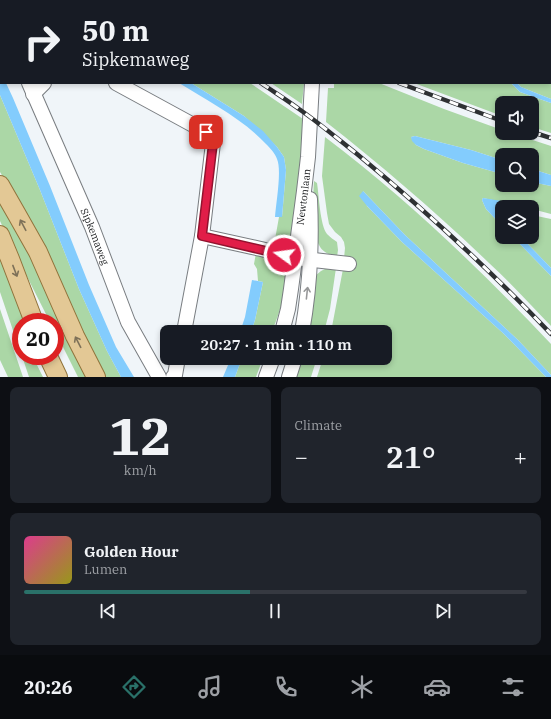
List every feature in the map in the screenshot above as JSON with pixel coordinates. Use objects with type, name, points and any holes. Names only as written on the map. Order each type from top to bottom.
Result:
[{"type":"main road","points":[[0,185],[38,252],[75,336],[96,377]]},
{"type":"main road","points":[[0,235],[31,313]]},
{"type":"main road","points":[[52,365],[58,377]]},
{"type":"street","name":"Sipkemaweg","points":[[41,84],[31,88],[92,227],[128,322],[159,377]]},
{"type":"street","points":[[118,84],[206,132],[213,143],[202,236],[185,325]]},
{"type":"street","name":"Newtonlaan","points":[[284,325],[288,309],[296,258],[308,156],[312,84]]},
{"type":"street","name":"Newtonlaan","points":[[303,325],[311,235],[308,156]]},
{"type":"street","points":[[202,236],[296,258],[349,264]]},
{"type":"street","points":[[173,377],[175,375],[177,365]]},
{"type":"street","points":[[266,377],[270,365]]},
{"type":"street","points":[[289,377],[293,365]]},
{"type":"green space","points":[[193,84],[251,84],[303,119],[302,157],[292,237],[282,243],[274,245],[279,217],[282,217],[286,170],[284,157],[277,147],[244,116]]},
{"type":"green space","points":[[272,84],[304,84],[302,104]]},
{"type":"green space","points":[[334,84],[382,84],[495,127],[495,140],[533,140],[551,146],[551,175],[539,171],[539,148],[495,148],[495,158],[415,136],[411,137],[416,145],[424,149],[463,163],[495,172],[495,192],[539,192],[539,183],[551,186],[551,214],[539,211],[539,200],[495,201],[483,198],[482,200],[486,209],[495,219],[495,244],[520,244],[551,276],[551,326],[505,278],[449,226],[326,122],[328,88],[334,88]]},
{"type":"green space","points":[[417,84],[512,84],[520,92],[531,96],[495,96],[495,113]]},
{"type":"green space","points":[[518,84],[551,84],[551,99],[521,87]]},
{"type":"green space","points":[[0,95],[40,190],[79,289],[107,351],[121,377],[104,377],[22,209],[0,172]]},
{"type":"green space","points":[[539,99],[551,103],[551,133],[539,129]]},
{"type":"green space","points":[[325,137],[414,210],[470,262],[551,344],[551,375],[518,340],[405,235],[363,191],[367,206],[402,242],[504,334],[546,377],[317,377],[321,365],[392,365],[392,325],[332,325],[343,269],[345,248],[341,237],[329,224],[322,176]]},
{"type":"green space","points":[[314,181],[317,183],[321,217],[325,230],[327,234],[337,242],[337,257],[322,250],[317,239],[315,232],[313,195]]},
{"type":"green space","points":[[0,198],[29,252],[58,313],[45,313],[0,221]]},
{"type":"green space","points":[[539,216],[551,219],[551,268],[528,244],[539,244]]},
{"type":"green space","points":[[0,253],[22,313],[12,313],[12,327],[0,292]]},
{"type":"green space","points":[[256,253],[270,257],[275,259],[282,267],[285,275],[284,295],[274,325],[253,325],[263,282],[258,281],[257,269],[254,264]]},
{"type":"green space","points":[[327,268],[336,268],[330,309],[326,325],[306,325],[315,276]]},
{"type":"green space","points":[[0,309],[12,344],[12,365],[19,365],[23,377],[8,377],[0,360]]},
{"type":"green space","points":[[64,326],[88,377],[78,377],[64,349]]},
{"type":"green space","points":[[25,365],[37,365],[43,377],[29,377]]},
{"type":"green space","points":[[239,365],[260,365],[256,377],[235,377]]},
{"type":"green space","points":[[297,365],[315,365],[311,377],[293,377]]},
{"type":"water","points":[[0,84],[6,84],[50,186],[89,285],[116,347],[134,377],[121,377],[107,351],[79,289],[40,190],[0,95]]},
{"type":"water","points":[[181,84],[193,84],[244,116],[263,131],[277,147],[284,157],[286,170],[282,217],[275,217],[279,171],[275,155],[247,126]]},
{"type":"water","points":[[512,84],[518,84],[521,87],[551,99],[551,103],[539,99],[539,96],[531,96],[520,92]]},
{"type":"water","points":[[415,136],[495,158],[495,172],[463,163],[424,149],[416,145],[412,141],[411,137]]},
{"type":"water","points":[[539,171],[551,175],[551,186],[539,183]]},
{"type":"water","points":[[363,191],[405,235],[518,340],[551,375],[551,377],[546,377],[504,334],[402,242],[359,196]]},
{"type":"water","points":[[483,198],[496,200],[495,219],[486,209],[482,200]]},
{"type":"water","points":[[520,244],[528,244],[551,268],[551,276]]},
{"type":"water","points":[[252,280],[263,282],[253,325],[242,325]]},
{"type":"water","points":[[228,365],[239,365],[235,377],[223,377]]},
{"type":"railway","points":[[262,84],[321,125],[407,197],[457,241],[551,334]]},
{"type":"railway","points":[[402,84],[495,118]]},
{"type":"railway","points":[[539,134],[551,138]]},
{"type":"route","points":[[206,132],[213,143],[202,236],[284,255]]}]
